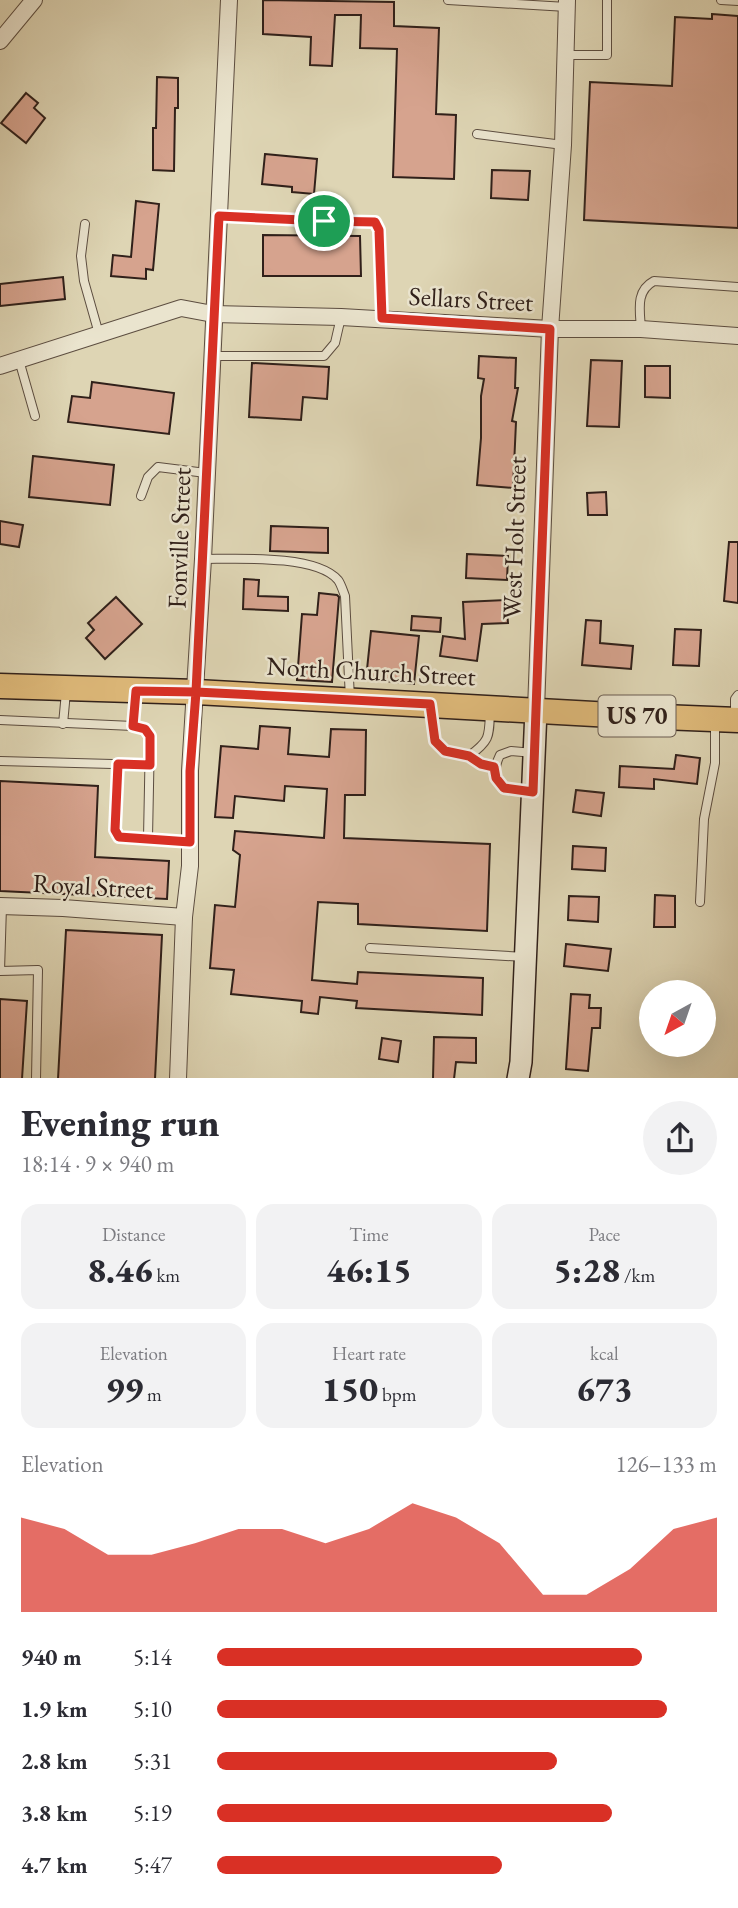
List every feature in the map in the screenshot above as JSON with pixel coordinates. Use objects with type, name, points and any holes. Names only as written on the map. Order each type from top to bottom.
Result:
[{"type":"main road","name":"North Church Street","points":[[0,686],[196,692],[729,720]]},
{"type":"main road","name":"West Holt Street","points":[[518,1078],[536,710]]},
{"type":"street","points":[[0,41],[34,0]]},
{"type":"street","name":"Fonville Street","points":[[178,1078],[184,917],[190,866],[190,771],[203,559],[229,0]]},
{"type":"street","name":"West Holt Street","points":[[536,710],[550,329],[563,145],[567,3]]},
{"type":"street","name":"Sellars Street","points":[[0,366],[176,308],[213,314],[382,318],[550,329],[640,329],[738,336]]},
{"type":"street","name":"Royal Street","points":[[1,906],[184,917]]},
{"type":"lane","points":[[448,0],[567,3]]},
{"type":"lane","points":[[565,55],[607,55],[607,0]]},
{"type":"lane","points":[[721,0],[738,1]]},
{"type":"lane","points":[[477,134],[563,145]]},
{"type":"lane","points":[[219,216],[375,222],[379,230],[382,318]]},
{"type":"lane","points":[[85,224],[81,256],[84,281],[99,334]]},
{"type":"lane","points":[[640,329],[640,298],[645,286],[654,281],[738,288]]},
{"type":"lane","points":[[212,356],[324,356],[335,343],[341,317]]},
{"type":"lane","points":[[19,360],[35,416]]},
{"type":"lane","points":[[141,496],[148,477],[158,467],[206,473]]},
{"type":"lane","points":[[203,559],[284,561],[313,566],[338,581],[345,596],[350,700]]},
{"type":"lane","points":[[63,724],[66,688]]},
{"type":"lane","points":[[133,726],[136,691]]},
{"type":"lane","points":[[700,902],[704,819],[715,762],[738,695]]},
{"type":"lane","points":[[430,704],[435,741],[445,751],[469,756],[481,764],[494,767]]},
{"type":"lane","points":[[469,756],[485,745],[489,738],[490,708]]},
{"type":"lane","points":[[0,720],[133,726],[145,729],[150,736],[148,838]]},
{"type":"lane","points":[[533,792],[504,788],[496,778],[494,767],[500,755],[511,751],[535,753]]},
{"type":"lane","points":[[0,761],[150,765]]},
{"type":"lane","points":[[118,764],[115,830],[119,837],[190,842]]},
{"type":"lane","points":[[1,906],[0,971],[38,970],[36,1078]]},
{"type":"lane","points":[[370,948],[525,957]]},
{"type":"building","points":[[263,0],[394,2],[394,26],[439,28],[436,114],[456,115],[454,179],[393,177],[397,49],[360,48],[361,15],[335,15],[332,66],[310,65],[311,37],[263,34]]},
{"type":"building","points":[[712,14],[738,16],[738,228],[584,220],[590,82],[672,86],[675,17],[712,19]]},
{"type":"building","points":[[157,77],[178,78],[174,171],[153,170]]},
{"type":"building","points":[[26,93],[38,103],[34,108],[45,118],[26,143],[1,123]]},
{"type":"building","points":[[265,154],[317,159],[314,194],[292,192],[292,187],[262,184]]},
{"type":"building","points":[[492,170],[530,171],[528,200],[491,198]]},
{"type":"building","points":[[136,201],[159,204],[153,270],[146,269],[146,279],[111,276],[113,255],[131,257]]},
{"type":"building","points":[[263,235],[360,236],[361,276],[263,276]]},
{"type":"building","points":[[63,277],[65,299],[0,306],[0,284]]},
{"type":"building","points":[[479,356],[516,358],[515,388],[518,388],[512,421],[516,422],[513,488],[477,485],[484,379],[478,378]]},
{"type":"building","points":[[591,360],[622,361],[619,427],[587,426]]},
{"type":"building","points":[[252,363],[329,367],[327,399],[303,397],[301,420],[249,417]]},
{"type":"building","points":[[645,366],[670,366],[670,398],[645,397]]},
{"type":"building","points":[[92,382],[174,393],[169,434],[68,422],[72,396],[90,398]]},
{"type":"building","points":[[33,456],[114,465],[110,505],[29,497]]},
{"type":"building","points":[[606,492],[607,515],[588,515],[587,493]]},
{"type":"building","points":[[0,521],[23,525],[19,547],[0,544]]},
{"type":"building","points":[[271,526],[328,528],[328,553],[270,551]]},
{"type":"building","points":[[729,542],[738,542],[738,603],[724,601]]},
{"type":"building","points":[[467,554],[508,556],[507,580],[466,578]]},
{"type":"building","points":[[244,579],[259,580],[258,596],[288,597],[288,611],[243,609]]},
{"type":"building","points":[[319,593],[339,597],[332,682],[297,680],[302,614],[317,615]]},
{"type":"building","points":[[116,597],[142,624],[105,659],[86,638],[94,630],[88,623]]},
{"type":"building","points":[[506,600],[508,623],[482,624],[477,661],[440,656],[443,636],[465,639],[463,602]]},
{"type":"building","points":[[412,616],[441,618],[440,632],[411,630]]},
{"type":"building","points":[[586,620],[601,621],[600,643],[633,646],[631,669],[582,665]]},
{"type":"building","points":[[675,629],[701,630],[699,666],[673,665]]},
{"type":"building","points":[[371,631],[419,636],[414,684],[366,679]]},
{"type":"building","points":[[260,726],[290,728],[288,754],[329,757],[331,729],[366,730],[365,795],[345,795],[344,838],[490,844],[487,931],[358,924],[358,904],[318,902],[312,980],[357,984],[358,972],[483,978],[482,1015],[356,1008],[357,1001],[320,997],[318,1014],[301,1012],[302,1001],[231,994],[234,970],[210,968],[215,905],[235,907],[240,855],[233,850],[235,831],[324,838],[327,789],[285,786],[284,801],[235,796],[233,818],[215,817],[221,746],[258,749]]},
{"type":"building","points":[[676,755],[700,758],[697,784],[654,779],[654,789],[619,787],[620,766],[674,769]]},
{"type":"building","points":[[0,781],[98,786],[95,857],[169,861],[167,899],[0,891]]},
{"type":"building","points":[[576,790],[604,793],[601,816],[573,812]]},
{"type":"building","points":[[573,846],[606,848],[605,871],[572,869]]},
{"type":"building","points":[[655,895],[675,896],[675,927],[654,927]]},
{"type":"building","points":[[569,896],[599,897],[598,922],[568,920]]},
{"type":"building","points":[[66,930],[162,935],[155,1078],[58,1078]]},
{"type":"building","points":[[566,944],[611,949],[608,971],[564,966]]},
{"type":"building","points":[[571,994],[590,995],[589,1008],[601,1008],[600,1028],[592,1028],[588,1071],[566,1069]]},
{"type":"building","points":[[0,999],[27,1001],[22,1078],[0,1078]]},
{"type":"building","points":[[434,1037],[476,1038],[476,1063],[456,1062],[454,1078],[433,1078]]},
{"type":"building","points":[[382,1038],[401,1041],[398,1062],[379,1059]]},
{"type":"route","points":[[324,221],[219,216],[196,692],[136,691],[133,726],[145,729],[150,736],[150,765],[118,764],[115,830],[119,837],[190,842],[190,771],[196,692],[430,704],[435,741],[445,751],[469,756],[481,764],[494,767],[496,778],[504,788],[533,792],[550,329],[382,318],[379,230],[375,222],[324,221]]}]
